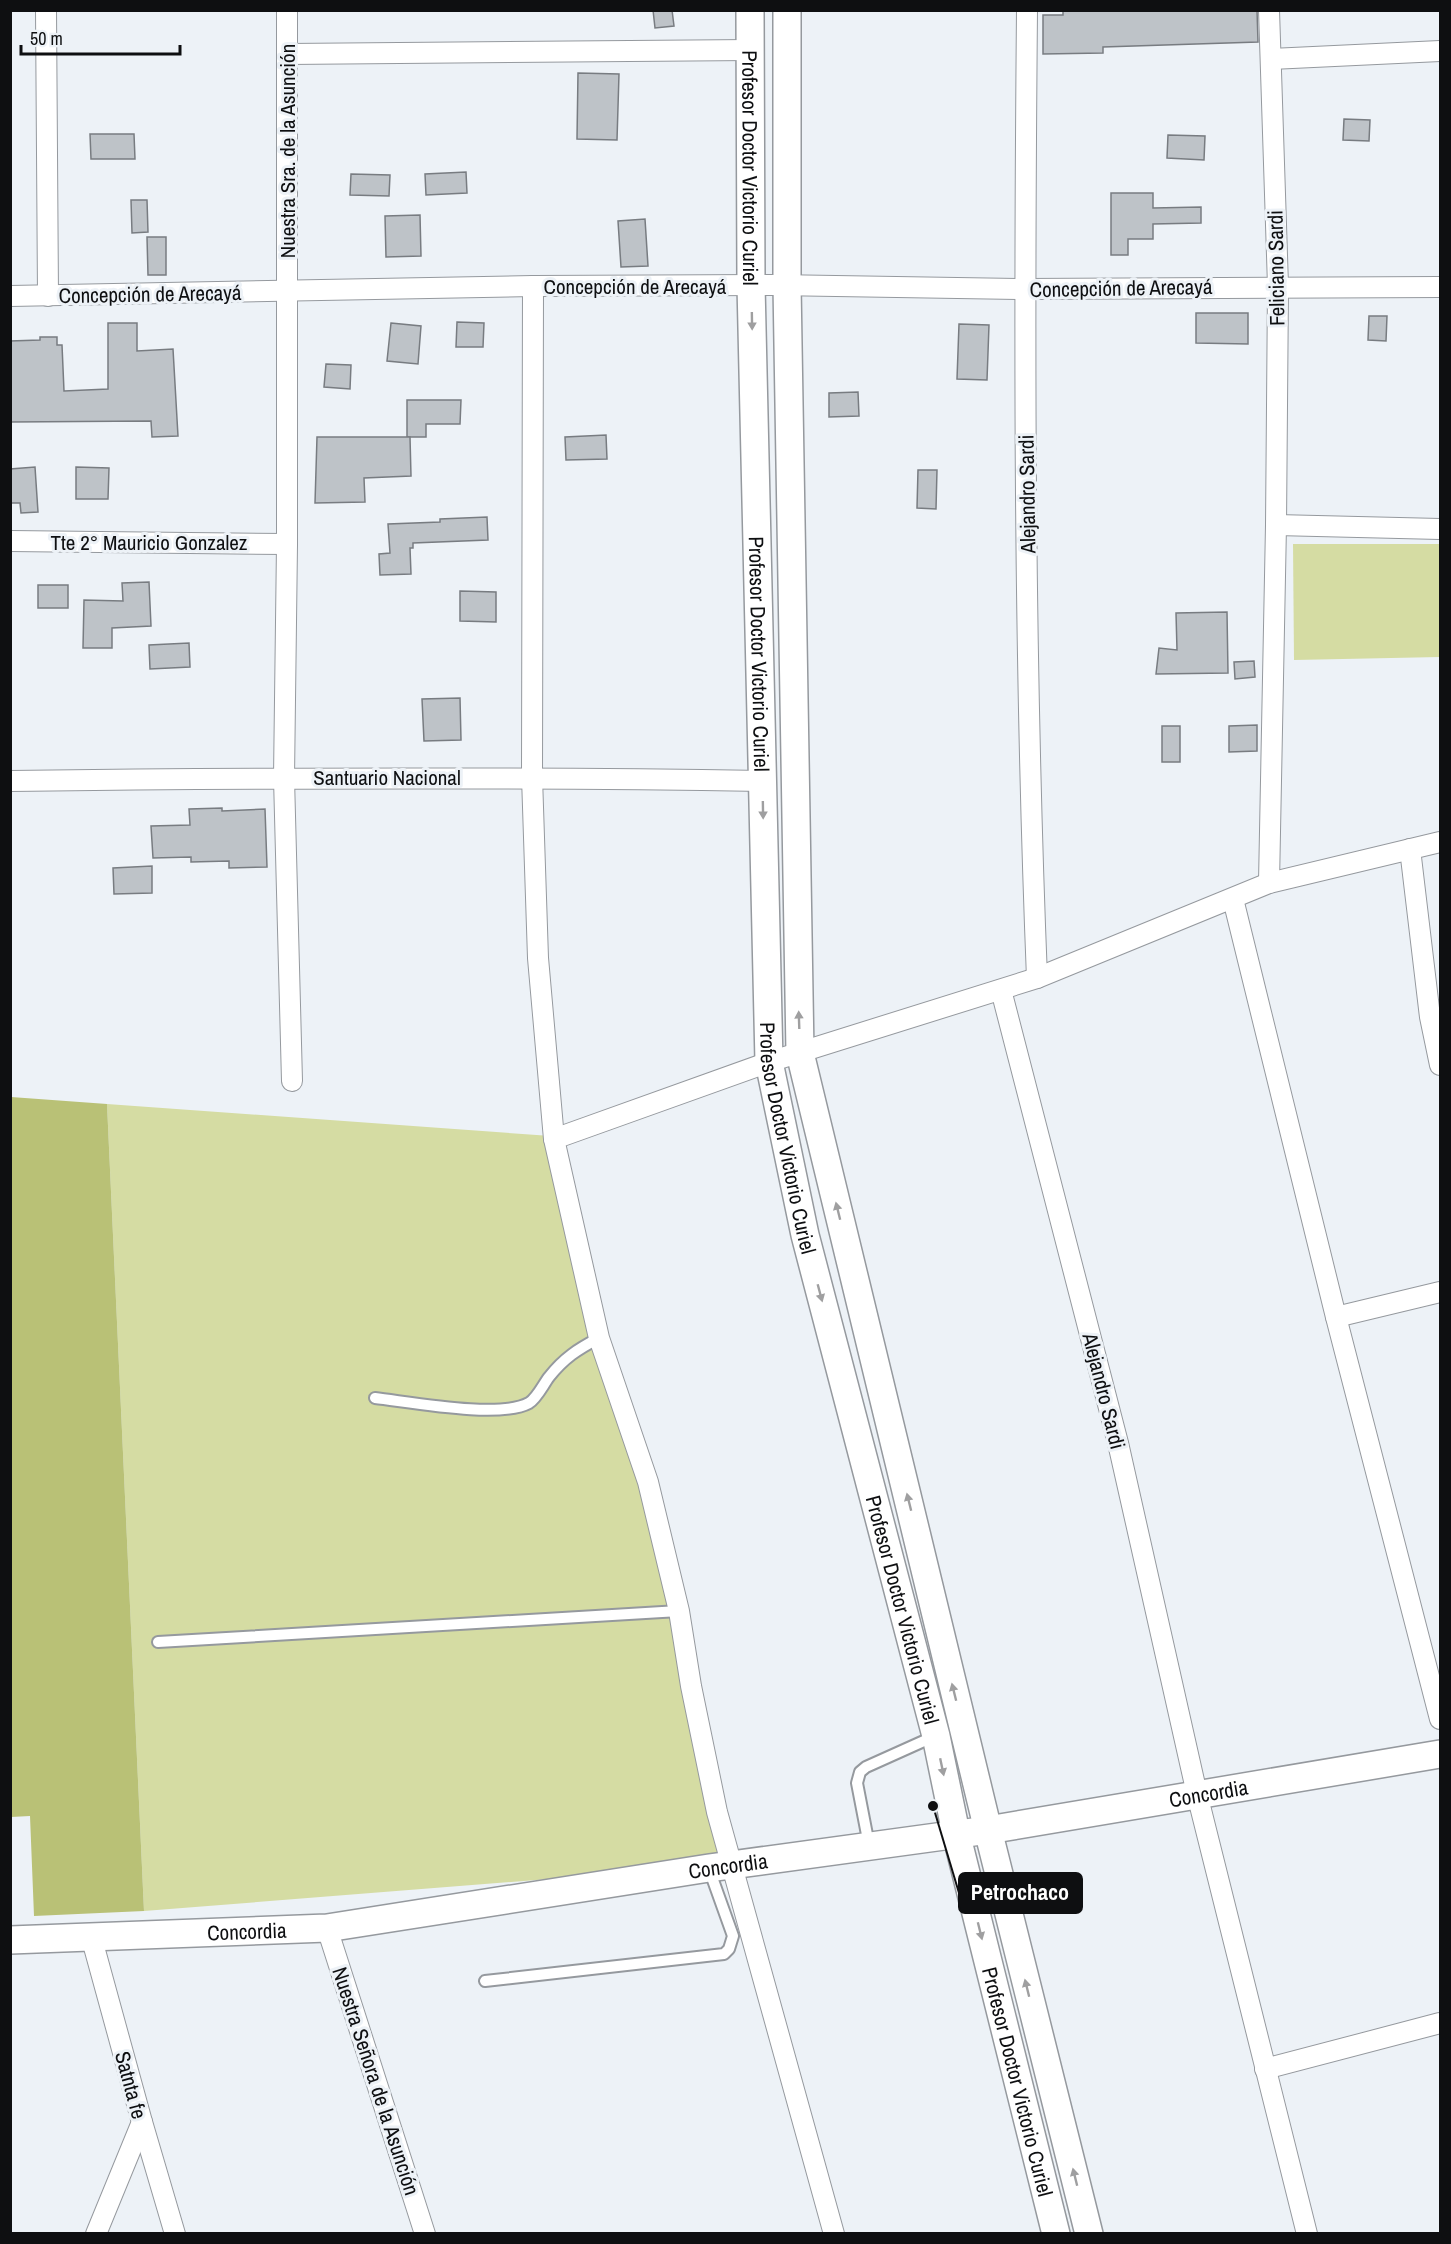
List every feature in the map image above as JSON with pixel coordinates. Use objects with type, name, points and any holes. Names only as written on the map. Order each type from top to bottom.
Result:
[{"type":"main road","name":"Profesor Doctor Victorio Curiel","points":[[750,10],[751,285],[769,1062],[805,1235],[936,1736],[956,1833],[1056,2234]]},
{"type":"main road","name":"Profesor Doctor Victorio Curiel","points":[[787,10],[787,285],[800,1053],[988,1830],[1089,2234]]},
{"type":"main road","name":"Concordia","points":[[10,1940],[327,1928],[721,1867],[988,1830],[1440,1754]]},
{"type":"street","points":[[46,10],[48,296]]},
{"type":"street","name":"Nuestra Sra. de la Asunción","points":[[287,10],[287,544],[284,778],[292,1081]]},
{"type":"street","name":"Alejandro Sardi","points":[[1028,10],[1025,289],[1031,825],[1037,978]]},
{"type":"street","name":"Feliciano Sardi","points":[[1269,10],[1278,286],[1269,883]]},
{"type":"street","points":[[288,54],[750,50]]},
{"type":"street","points":[[1271,59],[1440,51]]},
{"type":"street","name":"Concepción de Arecayá","points":[[10,296],[533,286],[787,285],[1025,289],[1440,287]]},
{"type":"street","points":[[533,286],[532,777],[538,958],[554,1139],[599,1338],[642,1461],[679,1611],[703,1749],[717,1812],[721,1867],[834,2234]]},
{"type":"street","points":[[1276,525],[1440,529]]},
{"type":"street","name":"Tte 2° Mauricio Gonzalez","points":[[10,541],[287,544]]},
{"type":"street","name":"Santuario Nacional","points":[[10,781],[532,777],[762,781]]},
{"type":"street","points":[[554,1139],[769,1062],[1037,978],[1269,883],[1440,842]]},
{"type":"street","points":[[1410,849],[1430,1017],[1440,1065]]},
{"type":"street","points":[[1233,899],[1336,1317],[1440,1719]]},
{"type":"street","name":"Alejandro Sardi","points":[[1001,990],[1118,1443],[1197,1794],[1307,2234]]},
{"type":"street","points":[[1336,1317],[1440,1292]]},
{"type":"street","name":"Nuestra Señora de la Asunción","points":[[327,1928],[425,2234]]},
{"type":"street","name":"Satnta fe","points":[[91,1936],[141,2122],[175,2234]]},
{"type":"street","points":[[1265,2069],[1440,2023]]},
{"type":"street","points":[[96,2234],[141,2122]]},
{"type":"lane","points":[[375,1398],[487,1410],[513,1409],[531,1402],[550,1376],[573,1352],[599,1338]]},
{"type":"lane","points":[[158,1642],[679,1611]]},
{"type":"lane","points":[[869,1846],[857,1783],[860,1772],[866,1767],[936,1736]]},
{"type":"lane","points":[[485,1981],[724,1954],[729,1949],[733,1936],[721,1867]]},
{"type":"green space","points":[[1293,544],[1440,544],[1440,657],[1294,660]]},
{"type":"green space","points":[[11,1097],[107,1104],[144,1911],[34,1916],[30,1816],[11,1817]]},
{"type":"green space","points":[[107,1104],[551,1136],[738,1864],[144,1911]]},
{"type":"building","points":[[653,10],[672,10],[674,26],[655,28]]},
{"type":"building","points":[[1063,10],[1257,10],[1258,42],[1103,47],[1103,53],[1043,54],[1043,15],[1063,15]]},
{"type":"building","points":[[578,73],[619,74],[617,140],[577,139]]},
{"type":"building","points":[[1344,119],[1370,120],[1369,141],[1343,140]]},
{"type":"building","points":[[90,134],[134,134],[135,159],[91,159]]},
{"type":"building","points":[[1168,135],[1205,136],[1204,160],[1167,158]]},
{"type":"building","points":[[466,172],[467,193],[426,195],[425,174]]},
{"type":"building","points":[[351,174],[390,175],[389,196],[350,195]]},
{"type":"building","points":[[1111,193],[1153,193],[1153,208],[1201,207],[1201,223],[1153,224],[1153,239],[1128,239],[1128,255],[1111,255]]},
{"type":"building","points":[[131,200],[147,200],[148,232],[132,233]]},
{"type":"building","points":[[420,215],[421,256],[386,257],[385,216]]},
{"type":"building","points":[[645,219],[648,266],[621,267],[618,221]]},
{"type":"building","points":[[147,237],[166,237],[166,275],[148,275]]},
{"type":"building","points":[[1196,313],[1248,313],[1248,344],[1196,343]]},
{"type":"building","points":[[1369,316],[1387,316],[1386,341],[1368,340]]},
{"type":"building","points":[[457,322],[484,323],[483,347],[456,347]]},
{"type":"building","points":[[108,323],[137,323],[137,351],[173,349],[178,436],[152,437],[151,421],[10,422],[10,341],[57,337],[57,345],[62,345],[64,391],[108,389]]},
{"type":"building","points":[[391,323],[421,326],[418,364],[387,361]]},
{"type":"building","points":[[959,324],[989,325],[987,380],[957,379]]},
{"type":"building","points":[[326,364],[351,365],[350,389],[324,387]]},
{"type":"building","points":[[858,392],[859,416],[829,417],[829,393]]},
{"type":"building","points":[[407,400],[461,400],[460,424],[426,424],[426,437],[407,437]]},
{"type":"building","points":[[606,435],[607,459],[566,460],[565,437]]},
{"type":"building","points":[[317,437],[410,437],[411,476],[364,478],[365,502],[315,503]]},
{"type":"building","points":[[35,467],[38,512],[21,513],[20,503],[10,503],[10,469]]},
{"type":"building","points":[[76,467],[109,468],[108,499],[76,499]]},
{"type":"building","points":[[918,470],[937,470],[936,509],[917,508]]},
{"type":"building","points":[[487,517],[488,540],[413,543],[413,548],[410,548],[411,574],[380,575],[379,554],[390,553],[388,524]]},
{"type":"building","points":[[149,582],[151,626],[112,628],[112,648],[83,648],[84,600],[123,601],[122,583]]},
{"type":"building","points":[[38,585],[68,585],[68,608],[38,608]]},
{"type":"building","points":[[460,591],[496,592],[496,622],[460,621]]},
{"type":"building","points":[[1227,612],[1228,673],[1156,674],[1159,648],[1177,650],[1176,613]]},
{"type":"building","points":[[189,643],[190,667],[150,669],[149,645]]},
{"type":"building","points":[[1254,661],[1255,677],[1235,679],[1234,662]]},
{"type":"building","points":[[460,698],[461,740],[424,741],[422,699]]},
{"type":"building","points":[[1257,725],[1257,751],[1229,752],[1229,726]]},
{"type":"building","points":[[1162,726],[1180,726],[1180,762],[1162,762]]},
{"type":"building","points":[[222,808],[222,811],[265,809],[267,867],[229,868],[229,861],[191,862],[191,857],[153,858],[151,826],[190,825],[189,809]]},
{"type":"building","points":[[152,866],[152,893],[114,894],[113,868]]},
{"type":"place","name":"Petrochaco","points":[[933,1806]]}]
